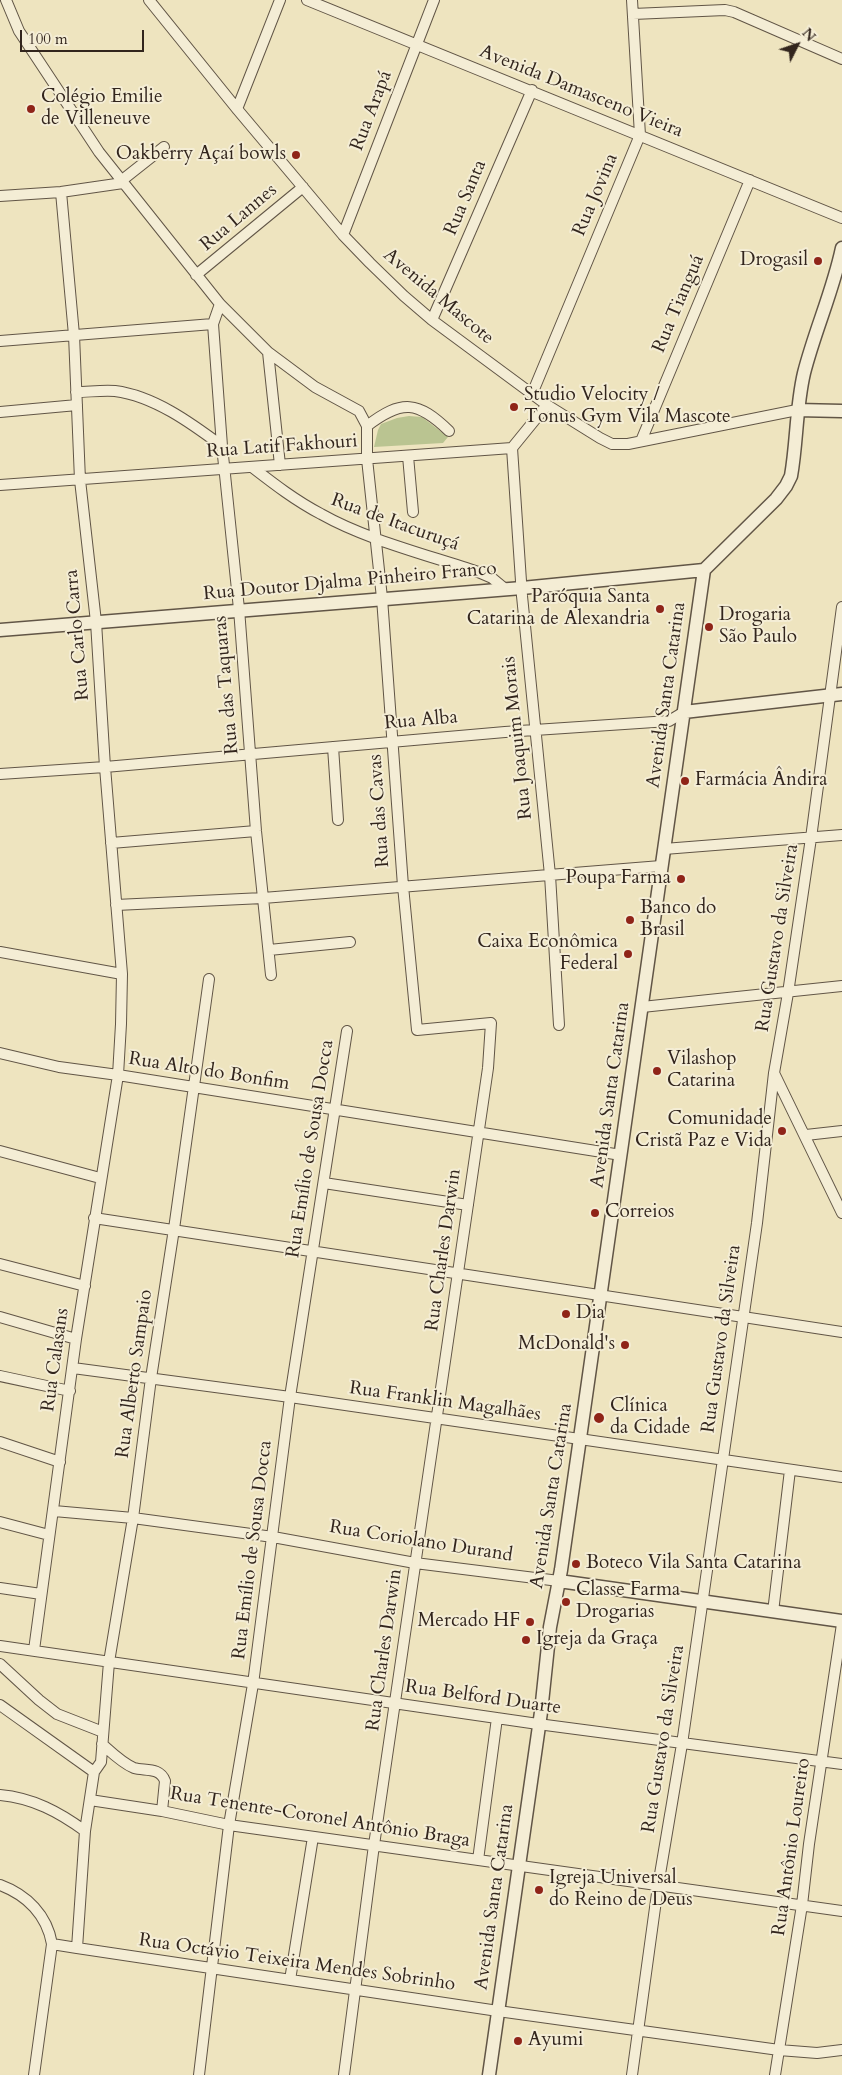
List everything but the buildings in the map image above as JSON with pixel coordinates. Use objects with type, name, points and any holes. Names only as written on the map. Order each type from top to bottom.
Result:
[{"type":"street","points":[[6,0],[19,30],[122,182],[220,304],[268,352],[315,386],[353,406],[359,411],[367,426],[392,409],[413,408],[427,412],[449,431]]},
{"type":"street","name":"Avenida Mascote","points":[[149,0],[237,109],[370,263],[432,320],[547,405],[612,444],[641,441],[797,410]]},
{"type":"street","points":[[237,109],[280,0]]},
{"type":"street","name":"Avenida Damasceno Vieira","points":[[307,0],[640,134],[842,218]]},
{"type":"street","name":"Rua Arapá","points":[[343,234],[434,0]]},
{"type":"street","name":"Rua Jovina","points":[[532,394],[640,134],[632,0]]},
{"type":"street","points":[[633,14],[709,9],[734,12],[842,59]]},
{"type":"street","name":"Rua Santa","points":[[432,320],[532,90]]},
{"type":"street","points":[[0,196],[60,192],[122,182],[164,147]]},
{"type":"street","name":"Rua Tianguá","points":[[641,441],[750,180]]},
{"type":"street","name":"Rua Lannes","points":[[196,276],[303,187]]},
{"type":"street","name":"Rua Carlo Carra","points":[[60,192],[74,335],[80,480],[96,622],[105,767],[122,974],[118,1075]]},
{"type":"street","points":[[704,570],[776,499],[791,476],[794,462],[797,410],[804,373],[832,290],[842,248]]},
{"type":"street","name":"Rua das Taquaras","points":[[220,304],[213,324],[222,446],[226,469],[239,609],[256,832],[271,975]]},
{"type":"street","points":[[0,341],[213,324]]},
{"type":"street","points":[[268,352],[280,465]]},
{"type":"street","points":[[76,392],[115,391],[138,398],[164,408],[222,446]]},
{"type":"street","points":[[0,412],[77,405]]},
{"type":"street","points":[[512,448],[547,405]]},
{"type":"street","points":[[797,410],[842,411]]},
{"type":"street","name":"Rua das Cavas","points":[[367,426],[368,458],[382,598],[403,886],[417,1030],[491,1023]]},
{"type":"street","name":"Rua Latif Fakhouri","points":[[0,486],[512,448]]},
{"type":"street","name":"Rua Joaquim Morais","points":[[512,448],[534,732],[550,875],[560,1026]]},
{"type":"street","points":[[408,456],[413,512]]},
{"type":"street","name":"Rua de Itacuruçá","points":[[252,467],[281,490],[321,515],[375,537],[478,572],[492,578],[504,588]]},
{"type":"street","name":"Rua Doutor Djalma Pinheiro Franco","points":[[0,630],[239,609],[522,588],[704,570]]},
{"type":"street","name":"Avenida Santa Catarina","points":[[489,2075],[550,1627],[559,1581],[580,1439],[704,570]]},
{"type":"street","name":"Rua Gustavo da Silveira","points":[[632,2075],[658,1886],[682,1744],[757,1223],[774,1073],[836,694],[842,607]]},
{"type":"street","name":"Rua Alba","points":[[0,774],[105,767],[505,732],[534,732],[669,721],[684,712],[836,694]]},
{"type":"street","points":[[333,747],[338,820]]},
{"type":"street","points":[[111,843],[256,832]]},
{"type":"street","points":[[664,849],[842,835]]},
{"type":"street","points":[[116,905],[263,898],[661,866]]},
{"type":"street","points":[[269,950],[350,942]]},
{"type":"street","points":[[0,952],[122,974]]},
{"type":"street","name":"Rua Alberto Sampaio","points":[[77,1948],[85,1831],[94,1772],[100,1762],[109,1662],[133,1518],[151,1378],[209,979]]},
{"type":"street","points":[[642,1007],[842,986]]},
{"type":"street","name":"Rua Charles Darwin","points":[[344,2075],[357,1990],[374,1846],[488,1068],[491,1023]]},
{"type":"street","name":"Rua Emílio de Sousa Docca","points":[[200,2075],[229,1825],[253,1684],[290,1397],[348,1031]]},
{"type":"street","name":"Rua Alto do Bonfim","points":[[0,1053],[59,1066],[621,1155]]},
{"type":"street","points":[[774,1073],[806,1135],[842,1213]]},
{"type":"street","name":"Rua Calasans","points":[[34,1650],[76,1339],[100,1178],[118,1075]]},
{"type":"street","points":[[806,1135],[842,1131]]},
{"type":"street","points":[[0,1151],[100,1178]]},
{"type":"street","points":[[324,1183],[468,1205]]},
{"type":"street","points":[[94,1218],[312,1253],[458,1273],[600,1297],[842,1332]]},
{"type":"street","points":[[0,1264],[84,1286]]},
{"type":"street","points":[[0,1317],[76,1339]]},
{"type":"street","name":"Rua Franklin Magalhães","points":[[73,1368],[290,1397],[842,1477]]},
{"type":"street","points":[[0,1376],[70,1391]]},
{"type":"street","points":[[0,1442],[60,1462]]},
{"type":"street","points":[[773,1612],[790,1470]]},
{"type":"street","name":"Rua Coriolano Durand","points":[[54,1510],[133,1518],[273,1537],[415,1563],[559,1581],[842,1622]]},
{"type":"street","points":[[0,1522],[49,1535]]},
{"type":"street","points":[[0,1588],[41,1594]]},
{"type":"street","name":"Rua Antônio Loureiro","points":[[775,2075],[802,1905],[842,1622]]},
{"type":"street","name":"Rua Belford Duarte","points":[[0,1646],[538,1724],[842,1764]]},
{"type":"street","points":[[0,1664],[38,1700],[57,1714],[103,1732]]},
{"type":"street","points":[[0,1705],[94,1772]]},
{"type":"street","points":[[478,1860],[496,1718]]},
{"type":"street","points":[[102,1744],[132,1767],[154,1771],[164,1776],[166,1780],[162,1811]]},
{"type":"street","points":[[0,1795],[16,1796],[51,1808],[85,1831]]},
{"type":"street","name":"Rua Tenente-Coronel Antônio Braga","points":[[90,1800],[162,1811],[229,1825],[842,1912]]},
{"type":"street","points":[[290,1980],[313,1837]]},
{"type":"street","points":[[0,1889],[0,1885],[23,1896],[34,1906],[50,1932],[52,1944],[34,2075]]},
{"type":"street","name":"Rua Octávio Teixeira Mendes Sobrinho","points":[[52,1944],[498,2011],[779,2050],[817,2053],[842,2050]]},
{"type":"street","points":[[26,2075],[36,2062]]},
{"type":"green space","points":[[409,416],[422,417],[448,437],[443,443],[374,447],[381,424]]},
{"type":"place","name":"Colégio Emilie de Villeneuve","points":[[31,109]]},
{"type":"place","name":"Oakberry Açaí bowls","points":[[296,155]]},
{"type":"place","name":"Drogasil","points":[[818,261]]},
{"type":"place","name":"Studio Velocity / Tonus Gym Vila Mascote","points":[[514,407]]},
{"type":"place","name":"Paróquia Santa Catarina de Alexandria","points":[[660,609]]},
{"type":"place","name":"Drogaria São Paulo","points":[[709,627]]},
{"type":"place","name":"Farmácia Ândira","points":[[685,781]]},
{"type":"place","name":"Poupa Farma","points":[[681,879]]},
{"type":"place","name":"Banco do Brasil","points":[[630,920]]},
{"type":"place","name":"Caixa Econômica Federal","points":[[628,954]]},
{"type":"place","name":"Vilashop Catarina","points":[[657,1071]]},
{"type":"place","name":"Comunidade Cristã Paz e Vida","points":[[782,1131]]},
{"type":"place","name":"Correios","points":[[595,1213]]},
{"type":"place","name":"Dia","points":[[566,1314]]},
{"type":"place","name":"McDonald's","points":[[625,1345]]},
{"type":"place","name":"Clínica da Cidade","points":[[599,1418]]},
{"type":"place","name":"Boteco Vila Santa Catarina","points":[[576,1564]]},
{"type":"place","name":"Classe Farma Drogarias","points":[[566,1602]]},
{"type":"place","name":"Mercado HF","points":[[530,1622]]},
{"type":"place","name":"Igreja da Graça","points":[[526,1640]]},
{"type":"place","name":"Igreja Universal do Reino de Deus","points":[[539,1890]]},
{"type":"place","name":"Ayumi","points":[[518,2041]]}]
